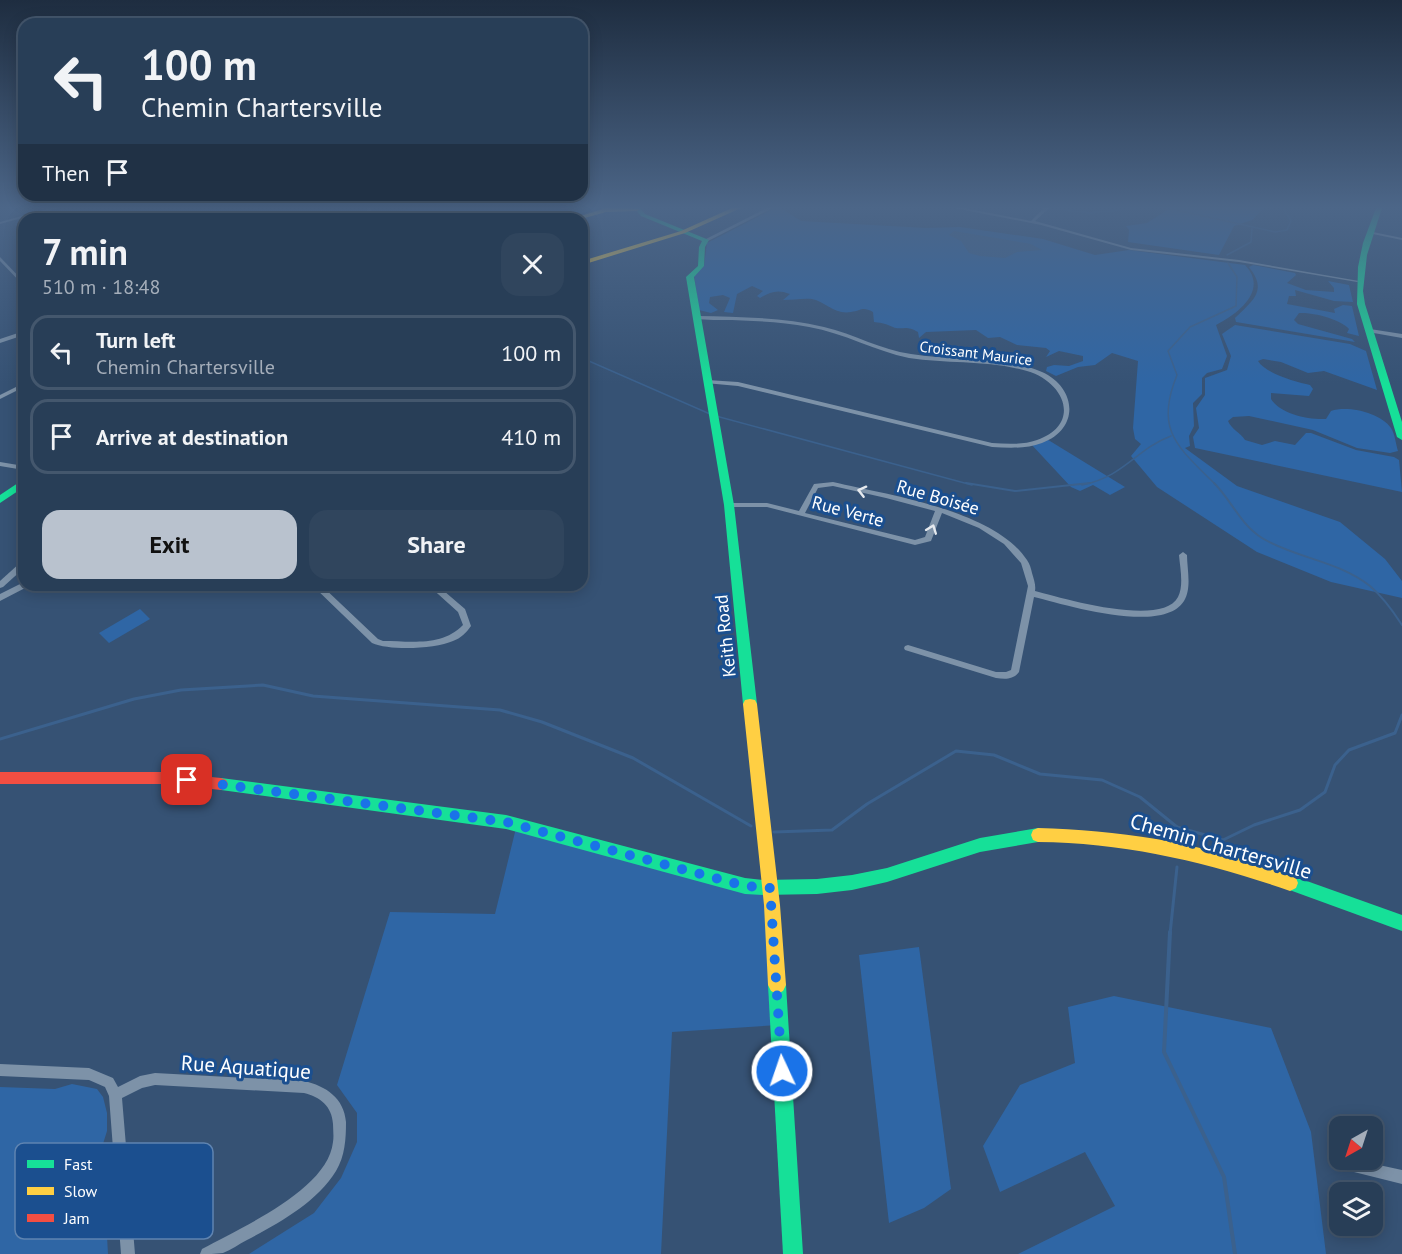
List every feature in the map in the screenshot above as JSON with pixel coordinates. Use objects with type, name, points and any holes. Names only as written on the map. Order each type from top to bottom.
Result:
[{"type":"street","points":[[8,267],[18,278]]},
{"type":"street","name":"Keith Road","points":[[698,267],[690,275],[729,505],[770,888],[793,1254]]},
{"type":"street","points":[[1269,267],[1357,280]]},
{"type":"street","points":[[1359,267],[1357,280],[1361,304],[1402,437]]},
{"type":"street","name":"Croissant Maurice","points":[[697,318],[794,322],[825,328],[907,356],[1026,369],[1056,383],[1066,394],[1067,407],[1064,422],[1053,435],[1015,447],[972,441],[738,384],[707,382]]},
{"type":"street","points":[[1370,330],[1402,336]]},
{"type":"street","points":[[0,341],[18,335]]},
{"type":"street","points":[[0,397],[18,388]]},
{"type":"street","points":[[0,464],[18,467]]},
{"type":"street","name":"Rue Boisée","points":[[801,514],[814,489],[825,483],[975,522],[1010,544],[1029,572],[1031,593],[1018,665],[1012,675],[996,675],[908,648]]},
{"type":"street","points":[[0,500],[18,486]]},
{"type":"street","name":"Rue Verte","points":[[729,505],[760,504],[919,543],[928,539],[939,511]]},
{"type":"street","points":[[1031,593],[1128,613],[1160,613],[1175,606],[1181,598],[1184,586],[1183,555]]},
{"type":"street","points":[[0,585],[18,569]]},
{"type":"street","points":[[0,597],[18,588]]},
{"type":"street","points":[[322,591],[375,641],[382,644],[443,642],[456,638],[467,626],[462,611],[439,591]]},
{"type":"street","name":"Chemin Chartersville","points":[[0,778],[163,778],[257,787],[506,822],[745,886],[770,888],[868,880],[1003,838],[1082,834],[1126,838],[1186,852],[1263,875],[1402,923]]},
{"type":"street","points":[[0,1070],[98,1076],[109,1082],[116,1095],[120,1143]]},
{"type":"street","name":"Rue Aquatique","points":[[116,1095],[140,1082],[155,1079],[304,1087],[324,1094],[335,1106],[340,1124],[339,1143],[334,1160],[320,1182],[295,1203],[207,1254]]},
{"type":"street","points":[[1371,1170],[1402,1178]]},
{"type":"street","points":[[127,1239],[128,1254]]},
{"type":"shaded area","points":[[703,267],[1246,267],[1252,274],[1254,283],[1252,292],[1241,308],[1216,325],[1227,356],[1222,369],[1207,373],[1202,378],[1202,394],[1193,403],[1194,426],[1189,436],[1190,446],[1185,448],[1237,486],[1340,522],[1385,559],[1402,581],[1402,598],[1331,582],[1257,552],[1157,487],[1131,456],[1141,444],[1135,439],[1133,428],[1138,361],[1112,353],[1095,365],[1078,367],[1056,376],[1046,371],[1047,367],[1069,366],[1083,361],[1083,356],[1059,351],[1046,357],[1050,351],[1046,348],[1017,345],[1000,337],[988,338],[976,330],[926,332],[919,338],[918,332],[914,330],[874,322],[873,312],[869,310],[840,312],[812,299],[783,300],[790,294],[777,291],[760,298],[757,296],[763,291],[752,286],[737,294],[733,313],[724,312],[730,298],[723,295],[710,297],[709,303],[718,310],[711,313],[699,310],[694,274]]},
{"type":"shaded area","points":[[1249,267],[1261,267],[1295,273],[1296,275],[1287,283],[1306,290],[1334,292],[1334,288],[1328,281],[1349,285],[1353,302],[1334,301],[1295,290],[1296,296],[1289,296],[1287,304],[1335,313],[1334,309],[1343,305],[1352,306],[1359,336],[1347,333],[1349,329],[1340,322],[1318,315],[1299,313],[1294,320],[1298,324],[1352,339],[1355,342],[1236,322],[1235,318],[1256,295],[1258,289],[1255,275]]},
{"type":"shaded area","points":[[1235,325],[1350,344],[1366,351],[1377,390],[1324,371],[1308,373],[1281,362],[1263,359],[1258,361],[1274,374],[1310,385],[1313,389],[1309,396],[1271,393],[1271,399],[1281,409],[1296,415],[1319,419],[1326,419],[1331,411],[1338,409],[1372,414],[1391,428],[1398,451],[1390,453],[1357,448],[1313,430],[1249,416],[1233,417],[1228,421],[1229,424],[1245,440],[1262,445],[1275,441],[1295,445],[1306,433],[1311,433],[1356,450],[1394,457],[1399,460],[1402,492],[1195,448],[1193,437],[1199,428],[1196,408],[1205,395],[1205,378],[1227,370],[1231,356],[1222,334]]},
{"type":"shaded area","points":[[1045,438],[1125,487],[1110,495],[1093,485],[1080,491],[1071,487],[1030,443]]},
{"type":"shaded area","points":[[140,609],[150,619],[109,643],[99,633]]},
{"type":"shaded area","points":[[517,824],[770,888],[779,1025],[672,1032],[661,1254],[249,1254],[314,1213],[341,1178],[357,1142],[357,1113],[337,1085],[390,912],[495,914]]},
{"type":"shaded area","points":[[919,947],[951,1189],[924,1208],[889,1223],[859,955]]},
{"type":"shaded area","points":[[1114,996],[1271,1028],[1311,1132],[1326,1254],[1018,1254],[1115,1206],[1085,1152],[1000,1192],[983,1146],[1020,1085],[1075,1063],[1068,1007]]},
{"type":"shaded area","points":[[72,1084],[97,1089],[103,1097],[107,1113],[107,1131],[103,1143],[15,1143],[15,1239],[107,1239],[108,1254],[0,1254],[0,1087],[55,1089]]},
{"type":"waterway","points":[[1214,483],[1181,448],[1169,424],[1168,410],[1177,375],[1168,351],[1190,327],[1236,306],[1237,277],[1230,267]]},
{"type":"waterway","points":[[588,361],[710,414]]},
{"type":"waterway","points":[[716,416],[972,485]]},
{"type":"waterway","points":[[1088,483],[1109,476],[1148,448],[1171,436]]},
{"type":"waterway","points":[[966,483],[1015,491],[1088,483]]},
{"type":"waterway","points":[[1082,485],[1088,483]]},
{"type":"waterway","points":[[1214,483],[1254,532],[1275,545],[1331,565],[1358,578],[1379,595],[1402,625]]},
{"type":"waterway","points":[[0,739],[134,699],[181,690],[263,685],[313,696],[500,710],[542,722],[633,758],[751,826]]},
{"type":"waterway","points":[[1177,827],[1223,840],[1254,825],[1300,810],[1325,792],[1335,765],[1349,750],[1395,733],[1402,715]]},
{"type":"waterway","points":[[774,832],[832,830],[867,804],[956,751],[994,755],[1040,774],[1102,780],[1140,797],[1177,827]]},
{"type":"waterway","points":[[1176,836],[1177,827]]},
{"type":"waterway","points":[[1170,934],[1177,867]]},
{"type":"waterway","points":[[1170,932],[1164,1052],[1224,1177],[1235,1254]]},
{"type":"traffic: fast","points":[[700,267],[690,277],[729,505],[750,704]]},
{"type":"traffic: fast","points":[[1361,267],[1361,304],[1402,437]]},
{"type":"traffic: fast","points":[[0,500],[18,486]]},
{"type":"traffic: fast","points":[[221,784],[506,822],[745,886],[799,888],[852,883],[887,875],[999,840],[1038,835]]},
{"type":"traffic: fast","points":[[1290,883],[1402,923]]},
{"type":"traffic: fast","points":[[777,985],[793,1254]]},
{"type":"traffic: slow","points":[[750,704],[772,905],[777,985]]},
{"type":"traffic: slow","points":[[1038,835],[1135,842],[1228,863],[1290,883]]},
{"type":"traffic: jam","points":[[0,778],[163,778],[221,784]]},
{"type":"route","points":[[187,780],[257,787],[506,822],[745,886],[770,888],[782,1071]]}]
